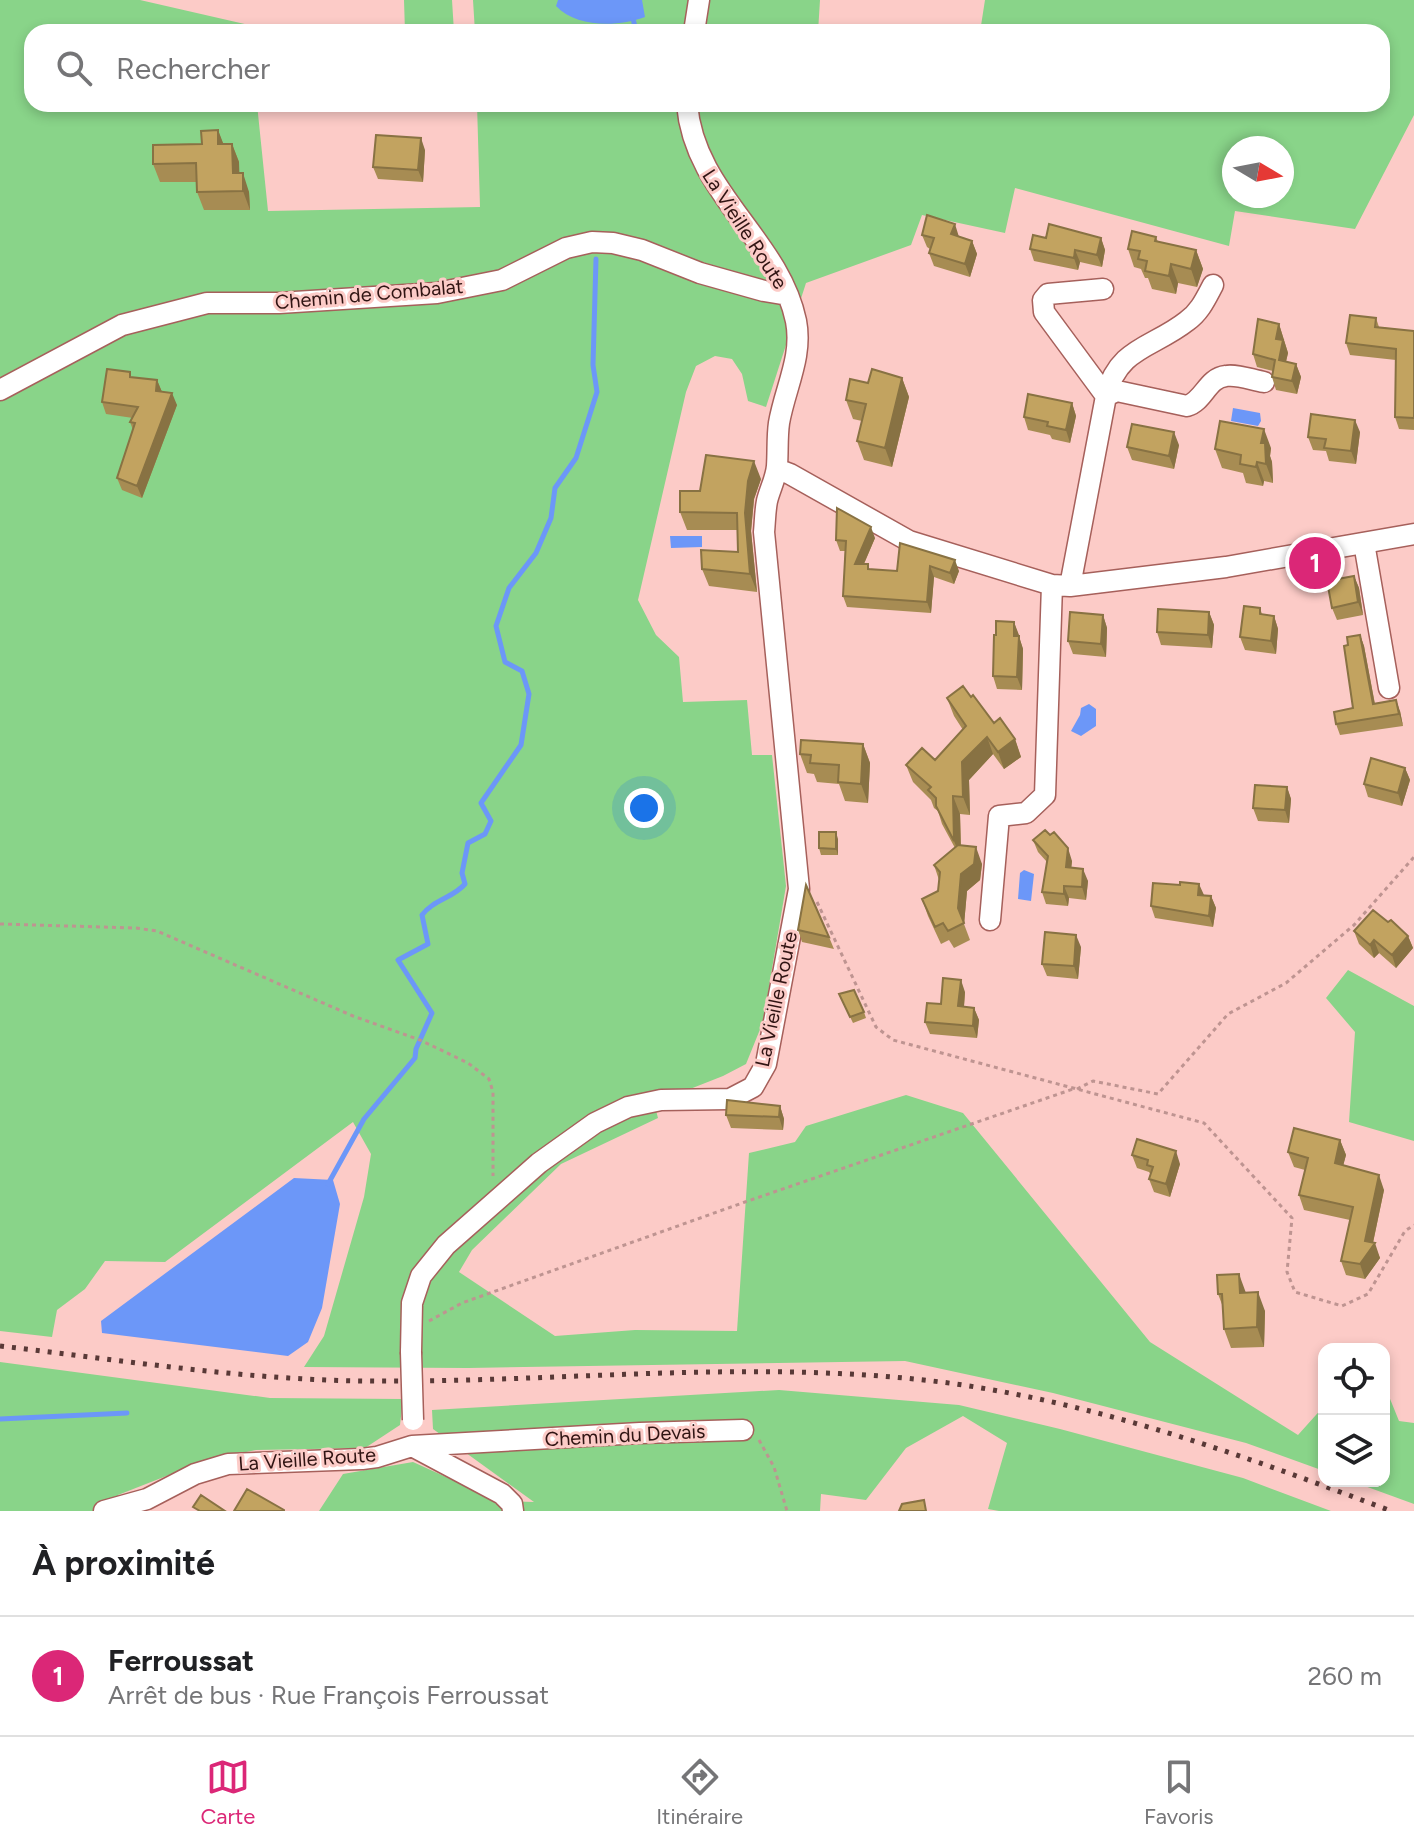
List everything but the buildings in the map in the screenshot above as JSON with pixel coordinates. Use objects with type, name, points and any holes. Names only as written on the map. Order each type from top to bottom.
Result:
[{"type":"street","points":[[695,24],[699,0]]},
{"type":"street","name":"La Vieille Route","points":[[104,1511],[139,1505],[195,1474],[228,1464],[362,1459],[412,1446],[412,1303],[421,1276],[446,1245],[550,1155],[595,1123],[628,1107],[661,1100],[730,1099],[753,1087],[766,1064],[799,889],[764,532],[767,502],[777,469],[780,422],[797,358],[796,323],[788,295],[770,261],[703,164],[688,112]]},
{"type":"street","name":"Chemin de Combalat","points":[[0,390],[122,325],[207,303],[279,303],[437,293],[502,280],[566,248],[592,242],[642,250],[700,273],[788,295]]},
{"type":"street","points":[[990,920],[999,816],[1026,813],[1045,795],[1061,585],[1111,377],[1130,356],[1187,321],[1200,309],[1213,285]]},
{"type":"street","points":[[1103,289],[1048,294],[1043,300],[1044,312],[1106,396]]},
{"type":"street","points":[[1106,396],[1117,391],[1187,406],[1196,403],[1210,384],[1227,375],[1264,382]]},
{"type":"street","points":[[777,469],[909,541],[1061,585],[1226,567],[1414,534]]},
{"type":"street","points":[[1364,543],[1389,688]]},
{"type":"street","name":"Chemin du Devais","points":[[412,1446],[743,1430]]},
{"type":"street","points":[[412,1446],[502,1494],[512,1504],[513,1511]]},
{"type":"path","points":[[411,1331],[462,1303],[1093,1081],[1158,1094],[1228,1014],[1286,983],[1354,925],[1414,857]]},
{"type":"path","points":[[799,889],[815,896],[876,1027],[893,1040],[1204,1123],[1292,1218],[1287,1272],[1295,1292],[1342,1306],[1368,1294],[1405,1231],[1414,1225]]},
{"type":"path","points":[[0,924],[157,931],[353,1016],[420,1040],[483,1071],[493,1092],[493,1205]]},
{"type":"path","points":[[743,1430],[758,1438],[767,1451],[787,1511]]},
{"type":"green space","points":[[0,0],[140,0],[245,24],[24,24],[24,112],[258,112],[268,211],[480,207],[477,112],[1390,112],[1390,24],[981,24],[985,0],[1414,0],[1414,115],[1355,229],[1235,211],[1229,246],[1015,188],[1005,233],[922,215],[911,245],[806,283],[766,407],[748,401],[742,374],[732,359],[715,356],[696,366],[686,392],[638,600],[656,635],[679,657],[683,702],[747,700],[752,755],[772,755],[786,886],[763,1022],[746,1064],[690,1089],[651,1091],[658,1118],[561,1164],[472,1250],[459,1272],[555,1336],[635,1330],[737,1331],[749,1153],[795,1142],[806,1126],[906,1095],[963,1113],[1150,1342],[1298,1435],[1318,1413],[1318,1469],[1246,1443],[1053,1393],[905,1361],[468,1368],[304,1367],[324,1336],[364,1197],[371,1154],[353,1122],[165,1262],[105,1261],[85,1289],[57,1310],[52,1337],[0,1331]]},
{"type":"green space","points":[[404,0],[452,0],[454,24],[405,24]]},
{"type":"green space","points":[[473,0],[820,0],[818,24],[474,24]]},
{"type":"green space","points":[[1348,970],[1414,1006],[1414,1141],[1349,1122],[1355,1032],[1326,998]]},
{"type":"green space","points":[[0,1362],[270,1398],[403,1399],[400,1425],[365,1448],[256,1450],[207,1460],[118,1495],[125,1511],[0,1511]]},
{"type":"green space","points":[[779,1390],[959,1405],[1243,1478],[1331,1511],[988,1509],[1007,1443],[963,1416],[906,1448],[866,1500],[821,1494],[820,1511],[319,1511],[343,1474],[413,1462],[499,1501],[534,1502],[433,1429],[432,1410]]},
{"type":"green space","points":[[1390,1399],[1399,1421],[1414,1423],[1414,1504],[1367,1487],[1390,1487]]},
{"type":"water","points":[[558,0],[642,0],[645,17],[623,23],[586,22],[556,6]]},
{"type":"water","points":[[1233,408],[1260,413],[1261,421],[1258,426],[1231,421]]},
{"type":"water","points":[[670,536],[702,536],[702,547],[671,548]]},
{"type":"water","points":[[1089,704],[1096,709],[1096,726],[1081,736],[1071,731],[1081,708]]},
{"type":"water","points":[[1024,870],[1034,874],[1031,901],[1018,899],[1020,873]]},
{"type":"water","points":[[294,1178],[333,1180],[340,1204],[322,1308],[308,1342],[288,1356],[102,1333],[101,1321]]},
{"type":"waterway","points":[[633,18],[634,24]]},
{"type":"waterway","points":[[328,1184],[364,1119],[415,1058],[432,1013],[398,960],[428,944],[422,915],[465,884],[462,873],[468,843],[485,834],[491,821],[481,803],[521,745],[529,694],[522,671],[505,662],[496,626],[509,588],[536,553],[551,518],[555,488],[576,458],[597,392],[593,365],[596,259]]},
{"type":"waterway","points":[[0,1419],[127,1413]]},
{"type":"railway","points":[[0,1346],[183,1368],[321,1380],[441,1381],[662,1373],[809,1372],[956,1384],[1122,1420],[1284,1471],[1391,1511]]},
{"type":"place","name":"Ferroussat","points":[[1315,563]]}]
